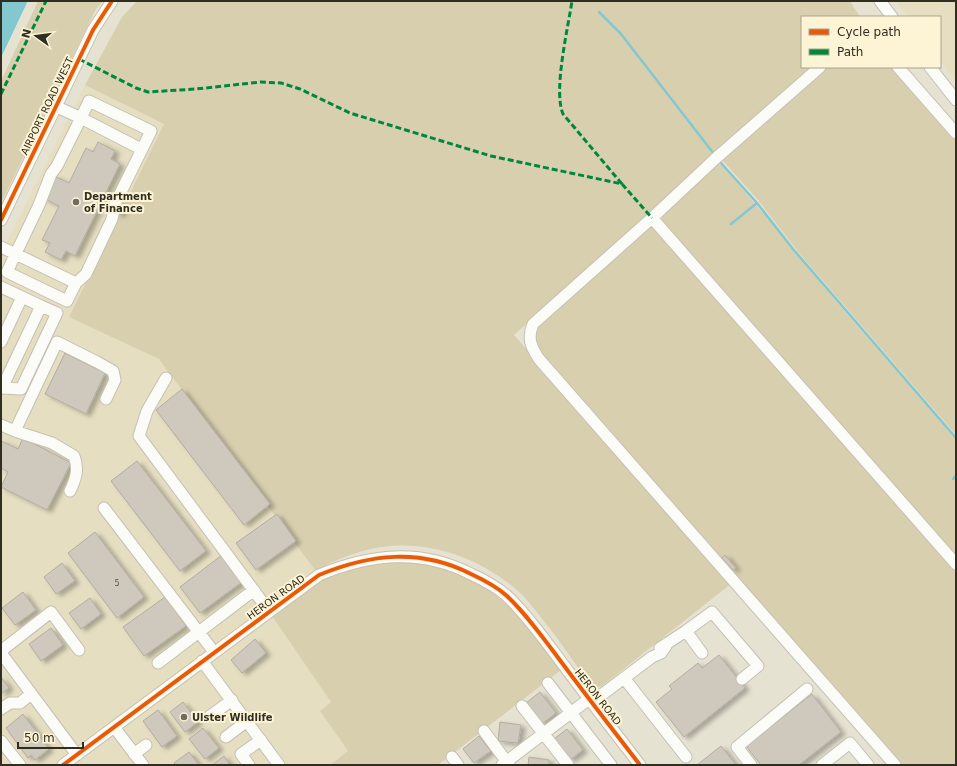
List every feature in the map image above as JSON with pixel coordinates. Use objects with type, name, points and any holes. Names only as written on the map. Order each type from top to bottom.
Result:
[{"type":"street","name":"AIRPORT ROAD WEST","points":[[1,220],[93,30],[112,1]]},
{"type":"street","points":[[884,3],[891,16]]},
{"type":"street","points":[[819,68],[718,156],[652,218],[549,308],[533,324],[530,331],[530,341],[533,350],[895,765]]},
{"type":"street","points":[[899,68],[956,133]]},
{"type":"street","points":[[931,68],[956,100]]},
{"type":"street","points":[[89,101],[151,131],[141,149],[115,204],[112,219],[86,274],[76,283],[67,301],[7,272],[51,174],[57,166],[89,101]]},
{"type":"street","points":[[55,106],[141,149]]},
{"type":"street","points":[[652,218],[956,564]]},
{"type":"street","points":[[1,246],[76,283]]},
{"type":"street","points":[[1,287],[57,313],[21,389],[1,388],[41,306]]},
{"type":"street","points":[[1,342],[22,297]]},
{"type":"street","points":[[15,431],[57,342],[113,371],[115,380],[106,399]]},
{"type":"street","points":[[166,378],[147,411],[138,436],[269,611]]},
{"type":"street","points":[[1,426],[52,443],[74,456],[78,466],[74,483],[70,491]]},
{"type":"street","points":[[104,508],[199,630],[214,652]]},
{"type":"street","name":"HERON ROAD","points":[[63,765],[319,575],[364,560],[400,556],[439,562],[459,568],[493,585],[506,596],[534,628],[640,765]]},
{"type":"street","points":[[158,663],[199,630],[254,590]]},
{"type":"street","points":[[77,755],[1,652],[51,612],[80,650]]},
{"type":"street","points":[[484,731],[506,764],[570,712],[622,680],[652,657],[661,653],[666,646],[712,612],[758,666],[742,679]]},
{"type":"street","points":[[686,632],[702,653]]},
{"type":"street","points":[[202,661],[279,765]]},
{"type":"street","points":[[622,680],[634,692],[686,757]]},
{"type":"street","points":[[548,684],[611,765]]},
{"type":"street","points":[[751,765],[737,747],[807,689]]},
{"type":"street","points":[[1,709],[10,703],[20,703],[32,694]]},
{"type":"street","points":[[210,716],[232,700]]},
{"type":"street","points":[[522,706],[568,765]]},
{"type":"street","points":[[226,737],[247,721]]},
{"type":"street","points":[[114,727],[143,765]]},
{"type":"street","points":[[249,765],[241,754],[260,740]]},
{"type":"street","points":[[1,741],[20,765]]},
{"type":"street","points":[[822,765],[850,743],[862,763]]},
{"type":"street","points":[[134,754],[146,745]]},
{"type":"shaded area","points":[[38,1],[103,1],[96,9],[1,203],[1,81]]},
{"type":"shaded area","points":[[137,1],[850,1],[859,16],[801,16],[801,68],[812,68],[514,335],[732,583],[602,686],[593,689],[550,629],[523,596],[506,581],[491,571],[459,556],[425,547],[390,546],[371,549],[342,558],[315,570],[159,359],[69,317],[164,124],[85,85],[122,17]]},
{"type":"shaded area","points":[[896,1],[956,1],[956,82],[941,61],[941,16],[907,16]]},
{"type":"shaded area","points":[[823,68],[896,68],[956,137],[956,435],[799,253],[758,200],[724,162],[722,157]]},
{"type":"shaded area","points":[[85,85],[164,124],[70,317],[159,359],[319,575],[269,611],[331,702],[320,711],[348,751],[330,765],[1,765],[1,253]]},
{"type":"shaded area","points":[[715,163],[721,165],[737,183],[847,314],[956,440],[956,561],[661,223],[664,210]]},
{"type":"shaded area","points":[[646,227],[652,227],[956,567],[956,765],[898,765],[535,349],[534,329]]},
{"type":"shaded area","points":[[383,562],[424,563],[457,572],[482,584],[517,613],[561,670],[438,765],[330,765],[348,751],[320,711],[331,702],[272,616],[306,591],[333,575],[366,565]]},
{"type":"water","points":[[1,1],[28,1],[1,58]]},
{"type":"pier","points":[[28,1],[30,2],[1,60],[1,58]]},
{"type":"building","name":"Department of Finance","points":[[98,142],[115,151],[111,159],[120,164],[75,256],[66,251],[61,260],[45,252],[50,243],[42,240],[59,206],[43,198],[54,176],[69,183],[86,148],[93,152]]},
{"type":"building","points":[[121,202],[125,204],[120,215],[116,213]]},
{"type":"building","points":[[65,353],[105,373],[86,414],[45,394]]},
{"type":"building","points":[[182,389],[270,504],[244,525],[156,410]]},
{"type":"building","points":[[23,438],[71,463],[47,510],[1,487],[8,472],[1,468],[1,441],[18,449]]},
{"type":"building","points":[[137,461],[206,551],[180,571],[111,481]]},
{"type":"building","points":[[277,514],[296,541],[256,570],[236,543]]},
{"type":"building","points":[[95,532],[144,597],[117,618],[68,553]]},
{"type":"building","points":[[222,555],[242,582],[200,613],[180,587]]},
{"type":"building","points":[[725,555],[736,568],[733,570],[722,558]]},
{"type":"building","points":[[62,563],[75,581],[56,594],[44,577]]},
{"type":"building","points":[[23,592],[36,610],[15,625],[2,608]]},
{"type":"building","points":[[165,597],[186,626],[144,656],[123,627]]},
{"type":"building","points":[[90,598],[101,614],[81,629],[69,613]]},
{"type":"building","points":[[51,628],[63,645],[41,661],[29,644]]},
{"type":"building","points":[[255,639],[266,653],[242,673],[231,660]]},
{"type":"building","points":[[719,655],[745,688],[684,737],[656,702],[672,689],[669,686],[698,663],[702,668]]},
{"type":"building","points":[[1,677],[9,688],[1,694]]},
{"type":"building","points":[[540,692],[556,713],[542,724],[526,703]]},
{"type":"building","points":[[812,694],[841,732],[799,765],[761,765],[746,746]]},
{"type":"building","name":"Ulster Wildlife","points":[[183,702],[198,722],[185,732],[170,712]]},
{"type":"building","points":[[158,710],[177,736],[162,747],[143,721]]},
{"type":"building","points":[[23,714],[49,749],[35,760],[31,755],[28,758],[6,728]]},
{"type":"building","points":[[500,722],[521,725],[518,743],[498,741]]},
{"type":"building","points":[[203,728],[219,748],[205,759],[189,739]]},
{"type":"building","points":[[567,729],[583,750],[570,760],[554,739]]},
{"type":"building","points":[[479,736],[491,751],[474,763],[463,749]]},
{"type":"building","points":[[721,746],[736,765],[697,765]]},
{"type":"building","points":[[189,752],[199,765],[176,765],[174,763]]},
{"type":"building","points":[[224,756],[230,765],[212,765]]},
{"type":"building","points":[[529,757],[549,760],[549,765],[528,765]]},
{"type":"waterway","points":[[599,12],[621,34],[714,154]]},
{"type":"waterway","points":[[720,162],[757,203]]},
{"type":"waterway","points":[[731,224],[757,203],[793,249],[956,438]]},
{"type":"waterway","points":[[953,479],[956,476]]},
{"type":"marked path","points":[[1,94],[46,1]]},
{"type":"marked path","points":[[79,59],[136,88],[148,92],[196,89],[261,82],[281,83],[300,89],[350,113],[491,156],[622,184],[563,114],[560,104],[560,75],[572,1]]},
{"type":"marked path","points":[[622,184],[652,218]]},
{"type":"cycle path","points":[[1,220],[93,30],[112,1]]},
{"type":"cycle path","points":[[63,765],[319,575],[357,562],[395,557],[414,557],[433,560],[452,566],[485,581],[503,592],[531,623],[640,765]]},
{"type":"place","name":"Department of Finance","points":[[76,202]]},
{"type":"place","name":"Ulster Wildlife","points":[[184,717]]}]
